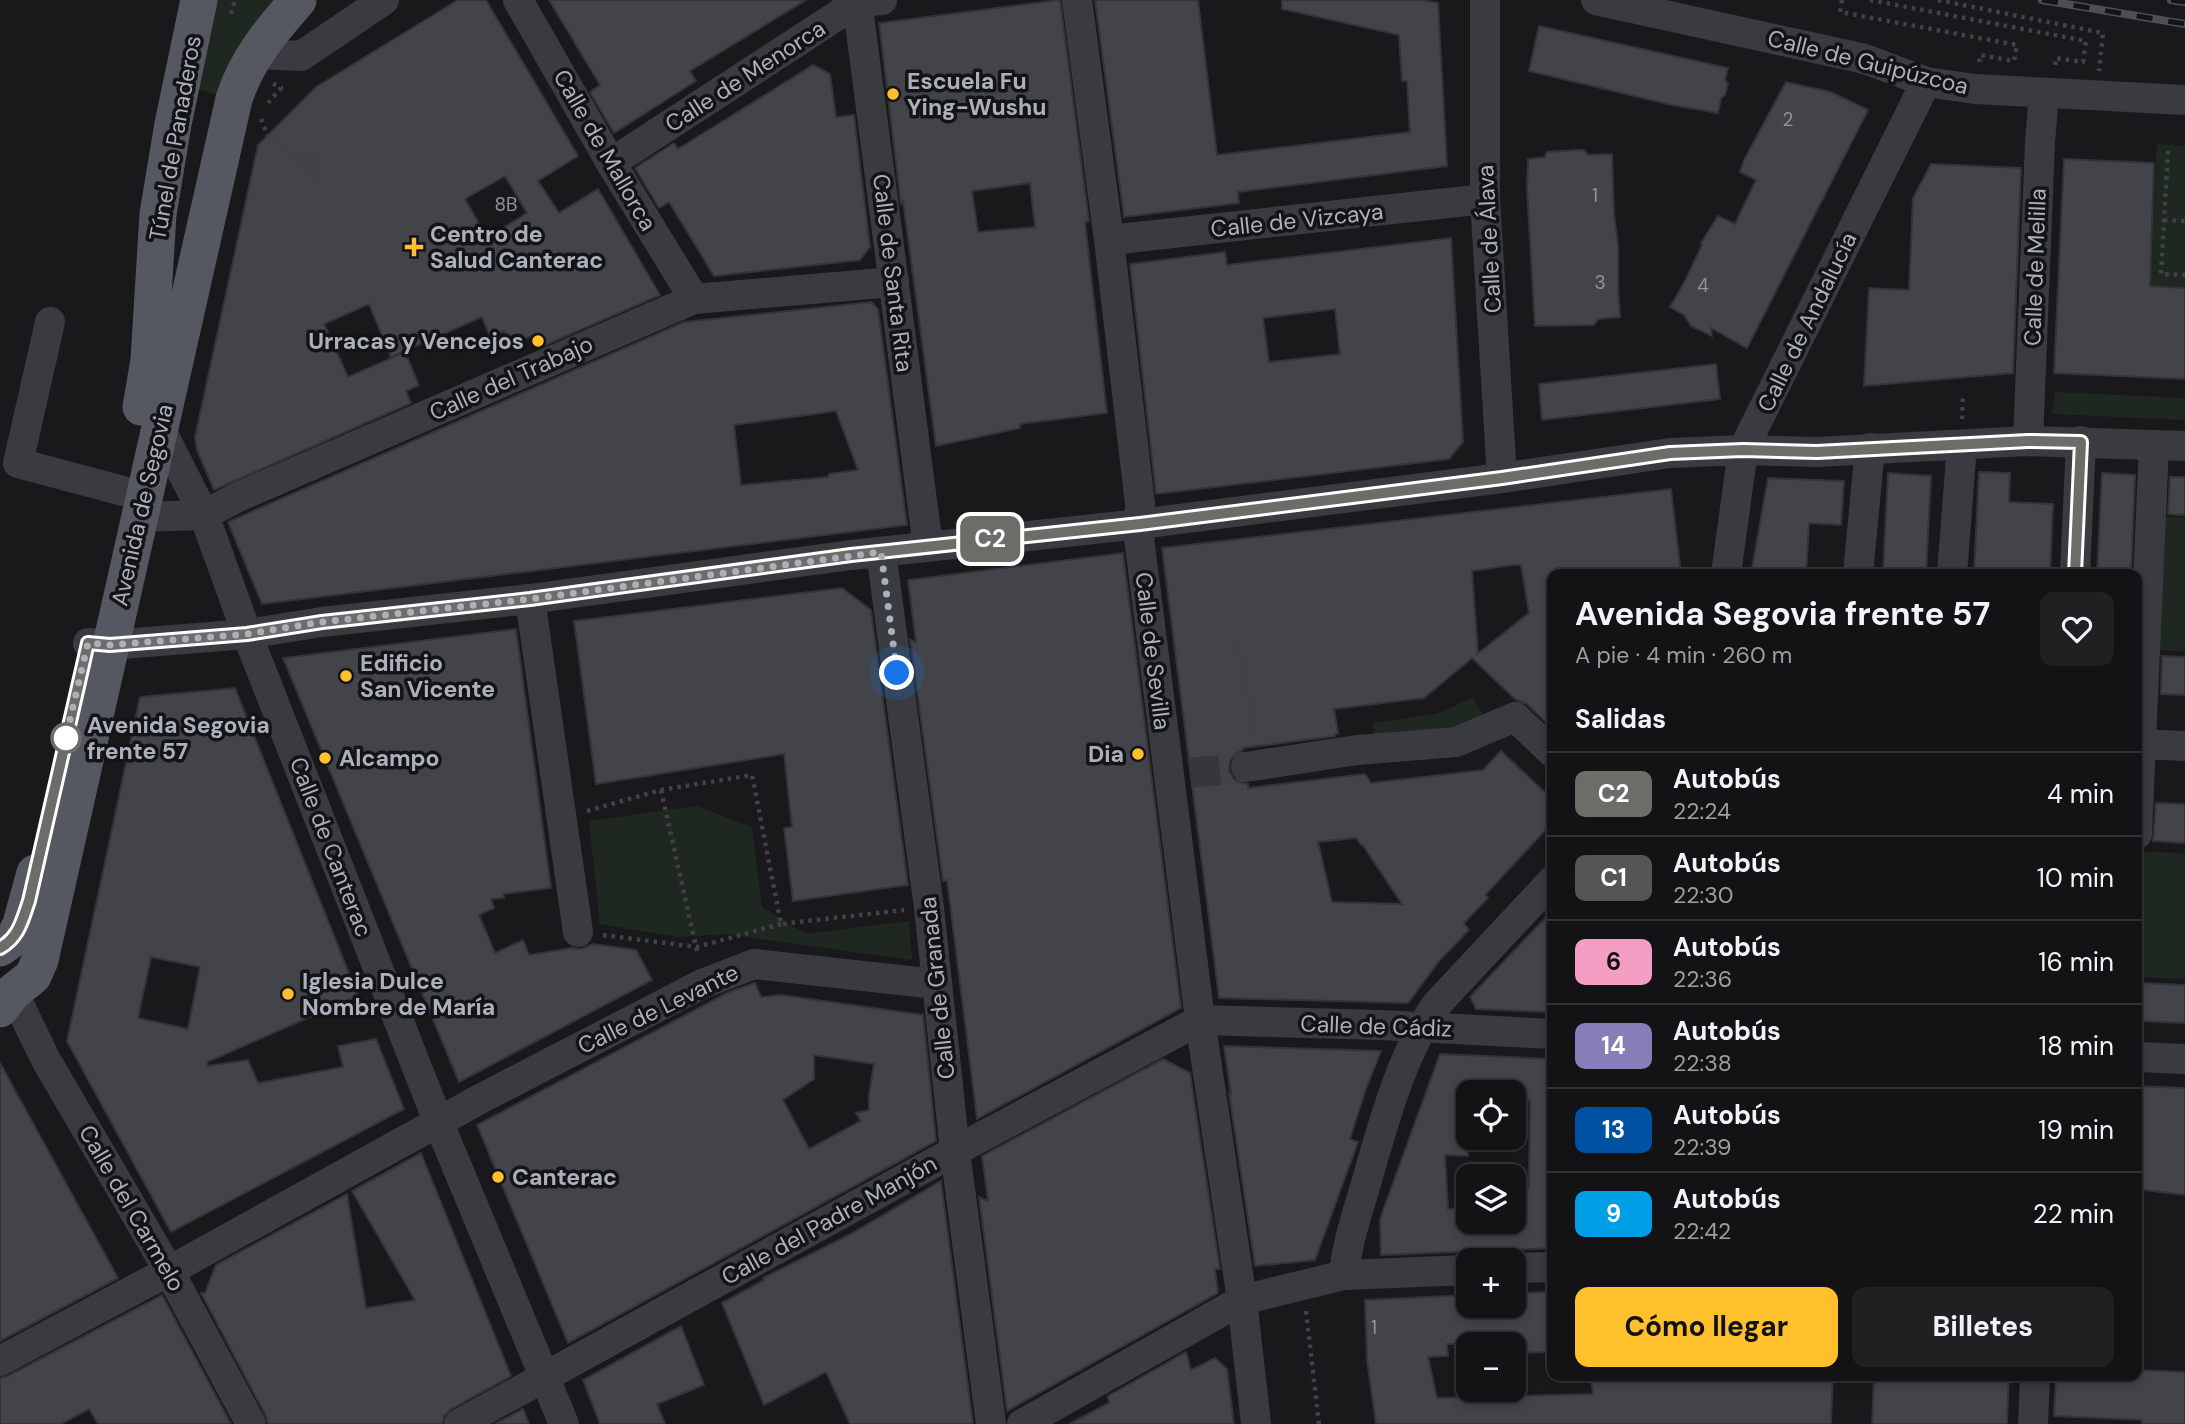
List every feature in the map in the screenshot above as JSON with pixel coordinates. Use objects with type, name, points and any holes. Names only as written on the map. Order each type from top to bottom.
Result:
[{"type":"main road","name":"Túnel de Panaderos","points":[[149,360],[158,214],[173,124],[200,0]]},
{"type":"main road","name":"Avenida de Segovia","points":[[131,504],[160,428],[241,77],[298,0]]},
{"type":"main road","name":"Avenida de Segovia","points":[[3,992],[33,976],[40,960],[99,644],[131,504],[149,360]]},
{"type":"main road","name":"Avenida de Segovia","points":[[0,948],[14,939],[29,901],[99,644]]},
{"type":"street","points":[[251,60],[301,56],[384,0]]},
{"type":"street","name":"Calle de Mallorca","points":[[518,0],[611,163],[694,299]]},
{"type":"street","name":"Calle de Sevilla","points":[[1077,0],[1140,504],[1139,537],[1180,774],[1199,1020],[1242,1300],[1255,1424]]},
{"type":"street","name":"Calle de Álava","points":[[1485,0],[1485,199],[1502,478]]},
{"type":"street","points":[[1587,0],[1630,20],[1661,27]]},
{"type":"street","name":"Calle de Guipúzcoa","points":[[1596,0],[1865,59],[1926,82],[1975,89],[2185,100]]},
{"type":"street","name":"Calle de Menorca","points":[[611,163],[866,1]]},
{"type":"street","name":"Calle de Santa Rita","points":[[866,1],[894,282],[928,547]]},
{"type":"street","points":[[1696,36],[1769,51],[1789,42]]},
{"type":"street","name":"Calle de Andalucía","points":[[1727,569],[1743,450],[1926,82]]},
{"type":"street","name":"Calle de Melilla","points":[[2028,441],[2043,93]]},
{"type":"street","name":"Calle de Vizcaya","points":[[1109,240],[1485,199]]},
{"type":"street","name":"Calle del Trabajo","points":[[50,322],[18,463],[131,504],[204,515],[694,299],[894,282]]},
{"type":"street","name":"Calle de Canterac","points":[[160,428],[204,515],[247,634],[438,1121],[564,1424]]},
{"type":"street","points":[[99,644],[247,634],[322,622],[530,599],[881,552],[1140,524],[1502,478],[1670,453],[1743,450],[1796,452],[2028,441],[2185,446]]},
{"type":"street","points":[[2075,569],[2081,442]]},
{"type":"street","points":[[1952,569],[1962,445]]},
{"type":"street","points":[[2142,669],[2154,445]]},
{"type":"street","points":[[1858,569],[1870,449]]},
{"type":"street","name":"Calle de Granada","points":[[881,552],[929,908],[955,1151],[991,1424]]},
{"type":"street","points":[[530,599],[578,932]]},
{"type":"street","points":[[1254,766],[1357,750],[1456,742],[1515,717],[1547,747]]},
{"type":"street","points":[[2142,744],[2185,746]]},
{"type":"street","points":[[1344,1275],[1346,1250],[1385,1117],[1421,1027],[1437,1004],[1547,886]]},
{"type":"street","name":"Calle de Levante","points":[[0,1361],[169,1271],[438,1121],[702,984],[754,964],[936,984]]},
{"type":"street","name":"Calle del Carmelo","points":[[3,992],[46,1060],[169,1271],[251,1424]]},
{"type":"street","name":"Calle de Cádiz","points":[[1199,1020],[1547,1034]]},
{"type":"street","name":"Calle del Padre Manjón","points":[[459,1424],[1199,1020]]},
{"type":"street","points":[[2142,1056],[2185,1059]]},
{"type":"street","points":[[1526,1268],[1547,1267]]},
{"type":"street","points":[[1022,1424],[1242,1300],[1344,1275],[1456,1270]]},
{"type":"street","points":[[2033,1424],[2035,1381]]},
{"type":"path","points":[[227,27],[235,0]]},
{"type":"path","points":[[1842,0],[1840,12],[2017,45],[2014,61],[1980,55],[1978,72]]},
{"type":"path","points":[[1870,0],[2086,41],[2083,62],[2056,58]]},
{"type":"path","points":[[1938,0],[2103,33],[2098,96]]},
{"type":"path","points":[[251,60],[281,88],[266,105]]},
{"type":"path","points":[[259,113],[268,136],[321,181]]},
{"type":"path","points":[[2168,151],[2161,274],[2185,275]]},
{"type":"path","points":[[306,152],[323,167],[313,174],[314,168],[302,157],[306,152]]},
{"type":"path","points":[[2164,220],[2185,221]]},
{"type":"path","points":[[1236,640],[1254,766]]},
{"type":"path","points":[[562,817],[661,790],[752,775],[780,924]]},
{"type":"path","points":[[661,790],[697,947],[702,984]]},
{"type":"path","points":[[578,932],[697,947],[780,924],[929,908]]},
{"type":"path","points":[[1303,1286],[1319,1424]]},
{"type":"shaded area","points":[[216,0],[278,0],[224,96],[197,89]]},
{"type":"shaded area","points":[[2157,144],[2185,146],[2185,287],[2150,285]]},
{"type":"shaded area","points":[[2055,392],[2185,398],[2185,420],[2052,414]]},
{"type":"shaded area","points":[[2164,517],[2185,518],[2185,651],[2155,650]]},
{"type":"shaded area","points":[[1473,698],[1485,717],[1453,732],[1374,735],[1373,723],[1436,714]]},
{"type":"shaded area","points":[[696,806],[752,827],[762,907],[806,934],[909,921],[912,960],[725,934],[678,937],[600,924],[589,821]]},
{"type":"shaded area","points":[[2142,852],[2185,853],[2185,979],[2142,977]]},
{"type":"building","points":[[458,0],[486,0],[578,156],[538,181],[559,213],[598,189],[660,295],[541,347],[535,334],[510,346],[504,331],[490,337],[482,317],[391,357],[369,304],[324,324],[348,377],[405,352],[419,385],[406,391],[411,403],[214,490],[197,450],[195,437],[258,145],[316,87]],"holes":[[[505,176],[527,213],[487,238],[465,199]]]},
{"type":"building","points":[[549,0],[806,0],[690,71],[696,81],[614,133],[590,92],[600,85]]},
{"type":"building","points":[[1060,0],[1089,221],[1085,222],[1107,413],[1020,424],[1020,428],[936,446],[903,201],[901,204],[879,23]],"holes":[[[1030,183],[1035,227],[978,232],[972,191]]]},
{"type":"building","points":[[1095,0],[1198,0],[1217,155],[1410,132],[1407,81],[1402,81],[1399,35],[1282,9],[1282,0],[1423,0],[1438,3],[1447,166],[1238,192],[1239,203],[1124,217]]},
{"type":"building","points":[[1539,26],[1728,68],[1725,80],[1728,84],[1718,113],[1672,105],[1529,71]]},
{"type":"building","points":[[813,65],[830,74],[836,117],[854,115],[870,247],[860,260],[714,276],[669,202],[659,208],[635,168],[674,143],[678,149]]},
{"type":"building","points":[[1786,82],[1831,92],[1868,110],[1747,348],[1711,328],[1712,336],[1691,326],[1684,315],[1670,307],[1684,283],[1701,243],[1718,216],[1735,224],[1756,180],[1740,172],[1744,160]]},
{"type":"building","points":[[1584,150],[1588,155],[1612,154],[1620,317],[1598,319],[1594,325],[1535,326],[1527,189],[1528,159],[1545,157],[1547,152]]},
{"type":"building","points":[[2064,159],[2154,163],[2150,286],[2185,288],[2185,379],[2054,373]]},
{"type":"building","points":[[1931,164],[2021,168],[2013,373],[1864,386],[1869,288],[1909,290],[1913,198]]},
{"type":"building","points":[[1451,238],[1463,442],[1449,459],[1156,494],[1130,264],[1225,252],[1227,265]],"holes":[[[1335,309],[1340,354],[1269,362],[1263,318]]]},
{"type":"building","points":[[871,302],[878,309],[907,525],[262,604],[228,522],[684,322]],"holes":[[[836,411],[858,470],[829,474],[828,477],[741,485],[734,425]]]},
{"type":"building","points":[[1716,364],[1720,399],[1542,420],[1539,384]]},
{"type":"building","points":[[1979,472],[2010,473],[2009,502],[2053,504],[2050,569],[1974,569]]},
{"type":"building","points":[[1888,473],[1931,476],[1926,569],[1883,569]]},
{"type":"building","points":[[2102,473],[2135,475],[2131,569],[2097,569]]},
{"type":"building","points":[[2170,477],[2185,477],[2185,515],[2168,514]]},
{"type":"building","points":[[1768,478],[1844,481],[1841,525],[1809,523],[1806,569],[1752,569]]},
{"type":"building","points":[[1671,489],[1680,569],[1547,569],[1547,723],[1527,704],[1516,700],[1472,658],[1424,698],[1334,709],[1338,733],[1335,736],[1243,748],[1235,754],[1230,761],[1229,770],[1233,778],[1248,784],[1248,788],[1365,774],[1371,783],[1483,770],[1501,751],[1547,794],[1547,828],[1485,895],[1488,898],[1464,923],[1469,930],[1440,960],[1408,1003],[1219,998],[1162,548]],"holes":[[[1521,565],[1529,613],[1476,655],[1472,571]],[[1356,838],[1362,844],[1402,904],[1332,902],[1318,842]]]},
{"type":"building","points":[[1123,553],[1181,1008],[977,1119],[947,880],[943,881],[910,639],[916,643],[908,580]]},
{"type":"building","points":[[842,588],[871,610],[908,885],[793,901],[784,828],[792,827],[784,754],[596,784],[574,621]]},
{"type":"building","points":[[516,629],[551,888],[503,894],[504,898],[491,899],[494,908],[479,915],[495,953],[523,940],[529,955],[571,948],[581,949],[593,944],[636,950],[652,980],[459,1082],[283,658]]},
{"type":"building","points":[[2162,656],[2185,657],[2185,695],[2161,694]]},
{"type":"building","points":[[235,688],[358,996],[207,1062],[208,1066],[248,1060],[258,1083],[343,1067],[338,1046],[376,1039],[404,1109],[171,1232],[67,1041],[140,697]],"holes":[[[151,957],[200,967],[188,1029],[138,1018]]]},
{"type":"building","points":[[2156,803],[2185,804],[2185,843],[2153,841]]},
{"type":"building","points":[[1547,916],[1547,1012],[1476,1009],[1470,997]]},
{"type":"building","points":[[755,983],[761,997],[781,995],[923,1015],[936,1141],[568,1343],[477,1125],[729,992]],"holes":[[[814,1055],[874,1064],[869,1110],[856,1113],[861,1121],[809,1149],[783,1100],[814,1079]]]},
{"type":"building","points":[[2142,983],[2185,985],[2185,1023],[2142,1021]]},
{"type":"building","points":[[1224,1046],[1381,1051],[1350,1139],[1358,1142],[1315,1260],[1255,1266]]},
{"type":"building","points":[[1440,1054],[1547,1059],[1547,1248],[1456,1248],[1456,1252],[1381,1255],[1380,1219]]},
{"type":"building","points":[[1163,1059],[1190,1073],[1220,1269],[1215,1269],[1218,1293],[1007,1411],[979,1197],[988,1201],[982,1156]]},
{"type":"building","points":[[0,1063],[118,1278],[0,1341]]},
{"type":"building","points":[[2142,1086],[2185,1088],[2185,1195],[2142,1190]]},
{"type":"building","points":[[421,1153],[511,1376],[451,1409],[444,1416],[442,1424],[268,1424],[201,1293],[205,1293],[216,1265],[347,1194],[366,1308],[415,1300],[352,1191]]},
{"type":"building","points":[[941,1181],[973,1424],[850,1424],[826,1372],[764,1405],[722,1303],[764,1280],[763,1278],[849,1235]]},
{"type":"building","points":[[1547,1292],[1547,1352],[1526,1353],[1526,1332],[1456,1332],[1456,1344],[1447,1344],[1448,1356],[1428,1357],[1437,1398],[1456,1398],[1456,1402],[1526,1402],[1526,1396],[1593,1394],[1591,1381],[1833,1381],[1831,1424],[1376,1424],[1367,1360],[1365,1300],[1456,1296],[1456,1318],[1526,1318],[1526,1293]]},
{"type":"building","points":[[162,1295],[231,1424],[98,1424],[89,1409],[61,1424],[0,1424],[0,1378]]},
{"type":"building","points":[[681,1326],[704,1385],[657,1404],[665,1424],[600,1424],[583,1380]]},
{"type":"building","points":[[1186,1352],[1191,1370],[1215,1358],[1227,1369],[1234,1424],[1069,1424],[1109,1403],[1108,1396]]},
{"type":"building","points":[[2142,1370],[2185,1372],[2185,1424],[2142,1424],[2142,1420],[2054,1416],[2056,1381],[2142,1381]]},
{"type":"building","points":[[1874,1381],[2009,1381],[2007,1424],[1872,1424]]},
{"type":"building","points":[[523,1409],[529,1424],[495,1424]]},
{"type":"tunnel","points":[[1190,773],[1246,767]]},
{"type":"railway","points":[[2042,0],[2185,24]]},
{"type":"railway","points":[[2171,0],[2185,2]]},
{"type":"bus line","name":"C2","points":[[0,948],[14,939],[29,901],[88,643],[110,645],[247,634],[322,622],[530,599],[851,555],[1140,524],[1579,468],[1670,453],[1712,450],[1796,452],[2028,441],[2081,442],[2075,569]]},
{"type":"place","name":"Escuela Fu Ying-Wushu","points":[[893,94]]},
{"type":"place","name":"Centro de Salud Canterac","points":[[414,247]]},
{"type":"place","name":"Urracas y Vencejos","points":[[538,341]]},
{"type":"place","name":"Edificio San Vicente","points":[[346,676]]},
{"type":"place","name":"Avenida Segovia frente 57","points":[[66,738]]},
{"type":"place","name":"Dia","points":[[1138,754]]},
{"type":"place","name":"Alcampo","points":[[325,758]]},
{"type":"place","name":"Iglesia Dulce Nombre de María","points":[[288,994]]},
{"type":"place","name":"Canterac","points":[[498,1177]]},
{"type":"route","points":[[66,738],[65,741],[88,643],[110,645],[247,634],[322,622],[530,599],[881,552],[897,673]]}]
